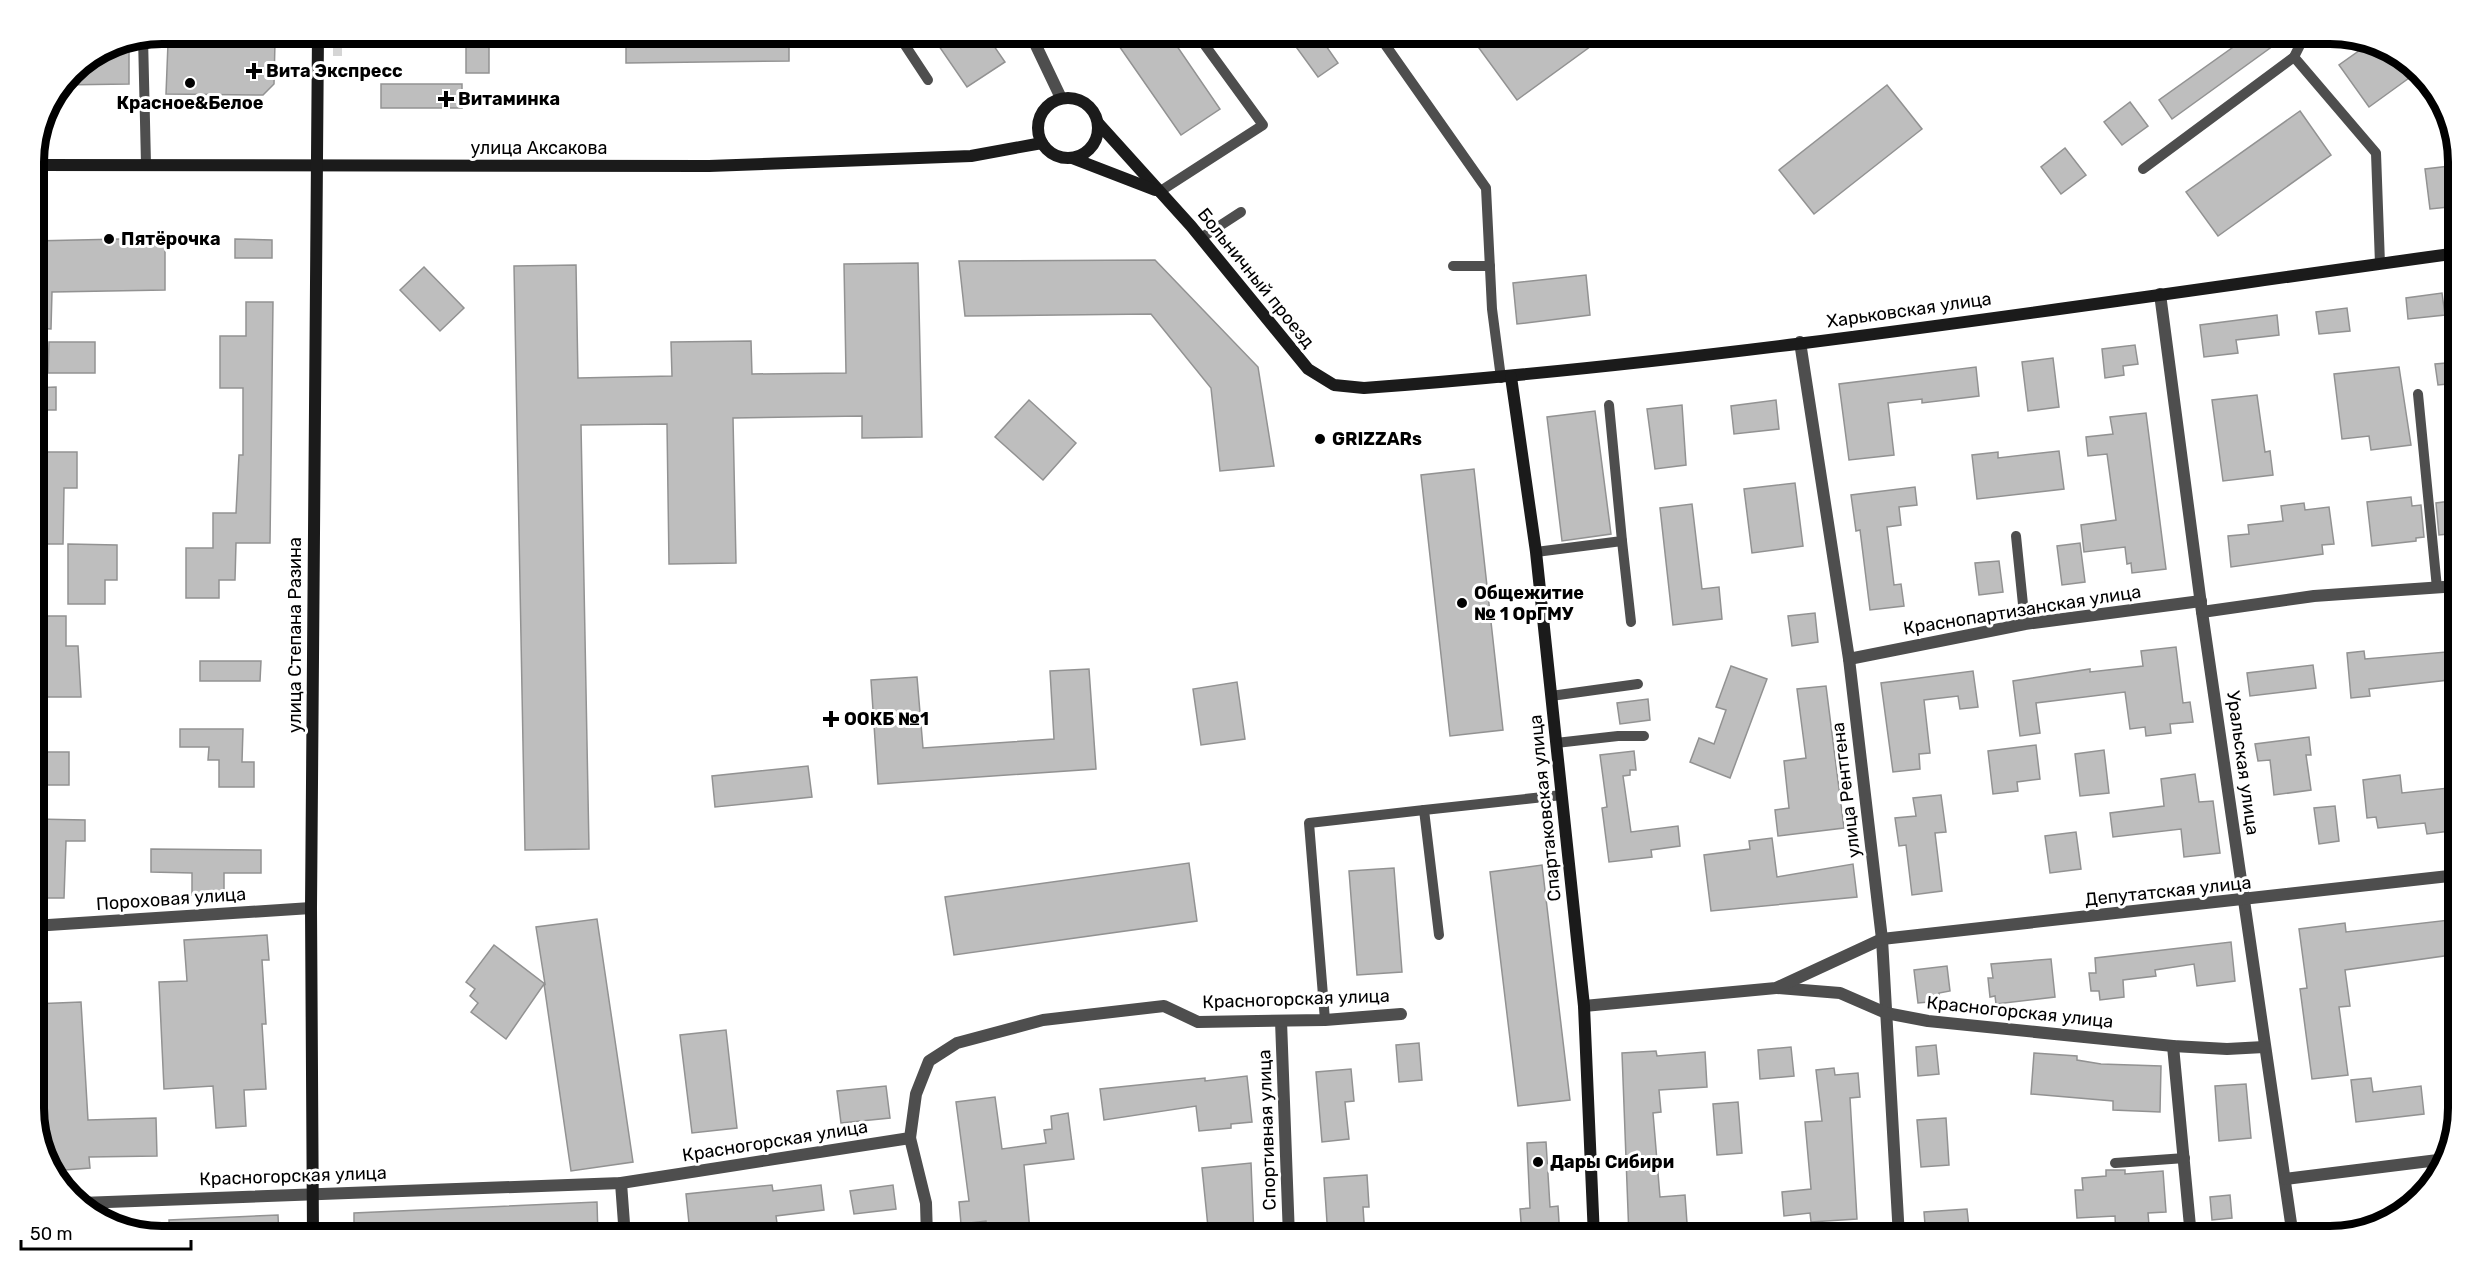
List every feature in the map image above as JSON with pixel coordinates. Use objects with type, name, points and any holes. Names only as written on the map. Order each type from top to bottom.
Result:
[{"type":"street","name":"улица Степана Разина","points":[[313,1226],[311,908],[319,166],[318,44]]},
{"type":"street","points":[[1035,44],[1061,98]]},
{"type":"street","points":[[1061,98],[1081,100],[1089,105],[1098,123],[1095,143],[1085,153],[1072,158],[1060,157],[1042,143],[1039,134],[1041,116],[1053,102],[1061,98]]},
{"type":"street","name":"Больничный проезд","points":[[1098,123],[1201,238],[1308,369],[1334,385],[1364,388]]},
{"type":"street","name":"улица Аксакова","points":[[44,165],[709,166],[971,156],[1042,143]]},
{"type":"street","name":"Больничный проезд","points":[[1072,158],[1159,192]]},
{"type":"street","name":"Харьковская улица","points":[[1364,388],[1506,378],[1800,342],[2447,255]]},
{"type":"street","name":"Уральская улица","points":[[2160,294],[2264,1047],[2291,1226]]},
{"type":"street","name":"улица Рентгена","points":[[1800,342],[1849,659],[1882,939],[1898,1226]]},
{"type":"street","name":"Спартаковская улица","points":[[1506,378],[1536,552],[1584,1006],[1594,1226]]},
{"type":"street","name":"Краснопартизанская улица","points":[[1849,659],[2025,624],[2314,596],[2447,587]]},
{"type":"street","name":"Депутатская улица","points":[[1882,939],[2448,877]]},
{"type":"street","name":"Пороховая улица","points":[[44,925],[311,908]]},
{"type":"street","name":"Красногорская улица","points":[[1776,988],[1882,939]]},
{"type":"street","name":"Красногорская улица","points":[[1584,1006],[1776,988],[1840,993],[1886,1013],[1928,1022],[2173,1046],[2227,1049],[2264,1047]]},
{"type":"street","name":"Красногорская улица","points":[[91,1203],[312,1192],[621,1183],[910,1138],[916,1094],[929,1061],[957,1043],[1043,1020],[1164,1006],[1198,1022],[1325,1020],[1401,1014]]},
{"type":"street","name":"Спортивная улица","points":[[1281,1021],[1289,1226]]},
{"type":"street","points":[[2173,1046],[2190,1226]]},
{"type":"street","points":[[910,1138],[926,1203],[927,1226]]},
{"type":"street","points":[[2285,1179],[2435,1160]]},
{"type":"street","points":[[621,1183],[624,1226]]},
{"type":"lane","points":[[904,44],[928,80]]},
{"type":"lane","points":[[1159,192],[1263,125],[1204,44]]},
{"type":"lane","points":[[1385,44],[1486,188],[1492,309],[1506,378]]},
{"type":"lane","points":[[2143,169],[2294,57],[2300,44]]},
{"type":"lane","points":[[143,45],[146,164]]},
{"type":"lane","points":[[2294,57],[2376,153],[2380,264]]},
{"type":"lane","points":[[1201,238],[1241,212]]},
{"type":"lane","points":[[1453,266],[1490,266]]},
{"type":"lane","points":[[2418,394],[2437,588]]},
{"type":"lane","points":[[1608,405],[1631,622]]},
{"type":"lane","points":[[2016,536],[2025,624]]},
{"type":"lane","points":[[1536,552],[1622,541]]},
{"type":"lane","points":[[1551,696],[1638,684]]},
{"type":"lane","points":[[1556,743],[1618,736],[1644,736]]},
{"type":"lane","points":[[1325,1020],[1309,823],[1562,795]]},
{"type":"lane","points":[[1424,810],[1439,935]]},
{"type":"lane","points":[[2115,1163],[2184,1158]]},
{"type":"shaded area","points":[[333,44],[342,44],[342,56],[333,56]]},
{"type":"building","points":[[168,44],[275,44],[274,84],[263,95],[166,94]]},
{"type":"building","points":[[466,44],[489,44],[489,73],[466,73]]},
{"type":"building","points":[[626,44],[789,44],[789,61],[626,63]]},
{"type":"building","points":[[938,44],[993,44],[1005,62],[967,87]]},
{"type":"building","points":[[1118,44],[1176,44],[1220,109],[1181,135]]},
{"type":"building","points":[[1294,44],[1325,44],[1338,63],[1318,77]]},
{"type":"building","points":[[1476,44],[1594,44],[1517,100]]},
{"type":"building","points":[[2238,44],[2276,44],[2172,119],[2159,100]]},
{"type":"building","points":[[129,49],[129,84],[72,85],[96,63]]},
{"type":"building","points":[[2362,49],[2395,63],[2411,77],[2369,107],[2339,65]]},
{"type":"building","points":[[381,84],[462,84],[462,108],[381,108]]},
{"type":"building","points":[[1887,85],[1922,129],[1814,214],[1779,170]]},
{"type":"building","points":[[2130,102],[2148,126],[2122,145],[2104,122]]},
{"type":"building","points":[[2300,111],[2331,155],[2218,236],[2186,192]]},
{"type":"building","points":[[2065,148],[2086,175],[2061,194],[2041,167]]},
{"type":"building","points":[[2447,166],[2447,207],[2430,209],[2425,169]]},
{"type":"building","points":[[165,238],[165,290],[52,292],[51,329],[44,329],[44,241]]},
{"type":"building","points":[[235,239],[272,240],[272,258],[235,258]]},
{"type":"building","points":[[1155,260],[1258,367],[1274,466],[1220,471],[1211,388],[1151,314],[965,316],[959,261]]},
{"type":"building","points":[[918,263],[922,437],[862,438],[862,416],[733,418],[736,563],[669,564],[667,424],[581,425],[589,849],[525,850],[514,266],[576,265],[578,378],[672,376],[671,342],[751,341],[752,374],[846,373],[844,264]]},
{"type":"building","points":[[424,267],[464,308],[440,331],[400,290]]},
{"type":"building","points":[[1586,275],[1590,315],[1517,324],[1513,283]]},
{"type":"building","points":[[2442,293],[2445,315],[2408,319],[2406,298]]},
{"type":"building","points":[[246,302],[273,302],[270,543],[236,543],[235,580],[219,580],[219,598],[186,598],[186,548],[213,548],[213,513],[236,513],[239,455],[243,455],[243,388],[220,388],[220,336],[246,336]]},
{"type":"building","points":[[2347,308],[2350,331],[2319,334],[2316,312]]},
{"type":"building","points":[[2277,315],[2279,335],[2236,340],[2238,353],[2204,357],[2200,325]]},
{"type":"building","points":[[49,342],[95,342],[95,373],[48,373]]},
{"type":"building","points":[[2135,345],[2138,364],[2123,366],[2124,375],[2105,378],[2102,349]]},
{"type":"building","points":[[2053,358],[2059,407],[2028,411],[2022,362]]},
{"type":"building","points":[[2447,363],[2447,384],[2438,385],[2435,364]]},
{"type":"building","points":[[1976,367],[1979,396],[1922,403],[1922,399],[1888,403],[1894,455],[1849,460],[1839,384]]},
{"type":"building","points":[[2399,367],[2411,445],[2371,450],[2369,436],[2342,439],[2334,374]]},
{"type":"building","points":[[56,387],[56,410],[44,410],[44,388]]},
{"type":"building","points":[[2257,395],[2265,452],[2270,451],[2273,475],[2223,481],[2212,400]]},
{"type":"building","points":[[1029,400],[1076,443],[1043,480],[995,437]]},
{"type":"building","points":[[1776,400],[1779,429],[1734,434],[1731,406]]},
{"type":"building","points":[[1682,405],[1686,465],[1655,469],[1647,409]]},
{"type":"building","points":[[1595,411],[1611,534],[1562,541],[1547,417]]},
{"type":"building","points":[[2146,413],[2166,569],[2132,573],[2131,563],[2127,564],[2125,547],[2084,552],[2081,525],[2116,520],[2107,454],[2088,456],[2086,437],[2113,434],[2110,417]]},
{"type":"building","points":[[2059,451],[2064,489],[1977,499],[1972,455],[1998,452],[1998,458]]},
{"type":"building","points":[[44,452],[77,452],[77,488],[64,488],[63,544],[44,544]]},
{"type":"building","name":"Общежитие № 1 ОрГМУ","points":[[1474,469],[1503,730],[1450,736],[1421,475]]},
{"type":"building","points":[[1795,483],[1803,546],[1752,553],[1744,489]]},
{"type":"building","points":[[1915,487],[1917,505],[1899,507],[1901,525],[1887,527],[1894,585],[1901,584],[1904,606],[1870,610],[1860,530],[1856,531],[1851,495]]},
{"type":"building","points":[[2411,497],[2412,506],[2421,505],[2424,537],[2416,538],[2416,541],[2372,546],[2367,502]]},
{"type":"building","points":[[2447,501],[2447,534],[2439,535],[2436,503]]},
{"type":"building","points":[[2304,503],[2305,510],[2329,507],[2334,544],[2322,545],[2323,554],[2231,567],[2228,536],[2249,534],[2248,525],[2283,521],[2281,506]]},
{"type":"building","points":[[1692,504],[1702,589],[1719,587],[1722,619],[1673,625],[1660,508]]},
{"type":"building","points":[[2080,543],[2085,582],[2062,585],[2057,546]]},
{"type":"building","points":[[68,544],[117,545],[117,580],[105,580],[105,604],[68,604]]},
{"type":"building","points":[[1999,561],[2003,592],[1979,595],[1975,563]]},
{"type":"building","points":[[1815,613],[1818,642],[1792,646],[1788,616]]},
{"type":"building","points":[[44,616],[66,616],[66,646],[78,646],[81,697],[44,697]]},
{"type":"building","points":[[2176,647],[2183,703],[2190,702],[2193,722],[2170,724],[2171,733],[2146,736],[2145,727],[2130,729],[2125,692],[2036,703],[2040,733],[2020,736],[2013,681],[2090,669],[2090,672],[2143,666],[2141,651]]},
{"type":"building","points":[[2364,651],[2365,659],[2448,652],[2448,680],[2369,689],[2370,696],[2351,698],[2347,653]]},
{"type":"building","points":[[200,661],[261,661],[260,681],[200,681]]},
{"type":"building","points":[[2313,665],[2316,688],[2250,696],[2247,673]]},
{"type":"building","points":[[1731,666],[1767,679],[1730,778],[1690,762],[1699,738],[1714,744],[1726,710],[1716,707]]},
{"type":"building","points":[[1089,669],[1096,769],[878,784],[871,680],[917,677],[923,748],[1054,739],[1050,671]]},
{"type":"building","points":[[1973,671],[1978,707],[1960,709],[1958,696],[1924,700],[1930,753],[1919,754],[1920,769],[1893,772],[1881,683]]},
{"type":"building","points":[[1237,682],[1245,739],[1201,745],[1193,689]]},
{"type":"building","points":[[1826,686],[1844,828],[1778,836],[1775,810],[1789,808],[1784,761],[1806,758],[1797,689]]},
{"type":"building","points":[[1648,699],[1650,720],[1620,724],[1617,703]]},
{"type":"building","points":[[180,729],[243,729],[242,762],[254,762],[254,787],[219,787],[219,760],[208,760],[209,747],[180,747]]},
{"type":"building","points":[[2309,737],[2311,755],[2306,755],[2311,790],[2274,795],[2270,760],[2258,761],[2255,744]]},
{"type":"building","points":[[2036,745],[2040,779],[2017,782],[2018,791],[1993,794],[1988,751]]},
{"type":"building","points":[[2104,750],[2109,793],[2080,796],[2075,754]]},
{"type":"building","points":[[1634,751],[1636,770],[1630,770],[1630,775],[1623,776],[1631,832],[1678,826],[1680,846],[1651,850],[1652,857],[1609,862],[1602,808],[1607,807],[1600,755]]},
{"type":"building","points":[[44,752],[69,752],[69,785],[44,785]]},
{"type":"building","points":[[808,766],[812,797],[715,807],[712,776]]},
{"type":"building","points":[[2195,774],[2199,802],[2213,801],[2220,853],[2184,857],[2181,829],[2113,837],[2110,813],[2164,806],[2161,779]]},
{"type":"building","points":[[2400,775],[2402,793],[2448,788],[2448,831],[2427,834],[2425,823],[2378,828],[2376,817],[2367,818],[2363,780]]},
{"type":"building","points":[[1941,795],[1946,832],[1935,833],[1942,891],[1912,895],[1906,845],[1899,846],[1895,818],[1916,816],[1913,798]]},
{"type":"building","points":[[2335,806],[2339,841],[2319,844],[2314,808]]},
{"type":"building","points":[[44,819],[85,820],[85,841],[66,841],[64,898],[44,898]]},
{"type":"building","points":[[2076,832],[2081,869],[2050,873],[2045,836]]},
{"type":"building","points":[[1772,838],[1777,877],[1853,864],[1857,897],[1711,911],[1704,855],[1750,849],[1749,841]]},
{"type":"building","points":[[151,849],[261,850],[261,873],[224,873],[224,895],[192,895],[192,873],[151,872]]},
{"type":"building","points":[[1189,863],[1197,921],[954,955],[945,897]]},
{"type":"building","points":[[1542,865],[1570,1100],[1518,1106],[1490,872]]},
{"type":"building","points":[[1394,868],[1402,972],[1357,975],[1349,871]]},
{"type":"building","points":[[597,919],[633,1162],[571,1171],[544,984],[506,1039],[471,1012],[478,1003],[470,996],[475,989],[466,982],[494,945],[545,984],[536,927]]},
{"type":"building","points":[[2448,920],[2448,955],[2345,970],[2350,1006],[2339,1007],[2348,1075],[2312,1079],[2300,989],[2307,988],[2299,929],[2345,923],[2346,932]]},
{"type":"building","points":[[267,935],[269,960],[262,960],[266,1024],[262,1024],[266,1089],[244,1090],[246,1126],[216,1128],[213,1086],[164,1089],[159,982],[187,981],[184,940]]},
{"type":"building","points":[[2231,942],[2235,981],[2197,986],[2194,964],[2155,970],[2156,976],[2123,980],[2124,997],[2100,1000],[2099,991],[2091,991],[2089,973],[2096,973],[2095,958]]},
{"type":"building","points":[[2051,959],[2055,997],[1996,1004],[1995,996],[1990,997],[1988,978],[1993,978],[1991,964]]},
{"type":"building","points":[[1947,966],[1950,991],[1939,993],[1940,1001],[1918,1003],[1914,970]]},
{"type":"building","points":[[81,1002],[88,1120],[156,1118],[157,1156],[89,1157],[90,1168],[61,1170],[50,1146],[44,1116],[44,1004]]},
{"type":"building","points":[[726,1030],[737,1128],[692,1133],[680,1035]]},
{"type":"building","points":[[1419,1043],[1422,1080],[1399,1082],[1396,1045]]},
{"type":"building","points":[[1936,1045],[1939,1074],[1918,1076],[1916,1047]]},
{"type":"building","points":[[1791,1047],[1794,1076],[1760,1079],[1758,1050]]},
{"type":"building","points":[[1656,1051],[1657,1056],[1705,1052],[1707,1087],[1659,1090],[1661,1112],[1653,1113],[1660,1197],[1685,1195],[1687,1226],[1629,1226],[1622,1053]]},
{"type":"building","points":[[2034,1053],[2077,1056],[2077,1060],[2101,1064],[2161,1066],[2160,1112],[2113,1110],[2113,1101],[2031,1094]]},
{"type":"building","points":[[1834,1068],[1835,1075],[1858,1073],[1860,1097],[1850,1098],[1857,1219],[1811,1222],[1810,1213],[1784,1216],[1782,1192],[1811,1189],[1805,1122],[1822,1121],[1816,1070]]},
{"type":"building","points":[[1351,1069],[1354,1101],[1345,1102],[1349,1139],[1322,1142],[1316,1072]]},
{"type":"building","points":[[1247,1076],[1252,1122],[1231,1124],[1231,1128],[1199,1131],[1196,1106],[1104,1120],[1100,1089]]},
{"type":"building","points":[[2371,1078],[2373,1092],[2421,1086],[2424,1114],[2356,1122],[2351,1080]]},
{"type":"building","points":[[2246,1084],[2251,1138],[2219,1141],[2215,1086]]},
{"type":"building","points":[[886,1086],[890,1118],[841,1123],[837,1091]]},
{"type":"building","points":[[995,1097],[1002,1149],[1046,1143],[1044,1130],[1052,1129],[1051,1116],[1068,1113],[1074,1159],[1024,1165],[1030,1226],[987,1226],[986,1221],[961,1224],[959,1202],[969,1201],[956,1102]]},
{"type":"building","points":[[1738,1102],[1742,1153],[1717,1155],[1713,1104]]},
{"type":"building","points":[[1946,1118],[1949,1165],[1921,1167],[1917,1120]]},
{"type":"building","points":[[1546,1142],[1550,1207],[1558,1206],[1559,1226],[1521,1226],[1520,1209],[1530,1208],[1527,1143]]},
{"type":"building","points":[[1251,1163],[1254,1226],[1208,1226],[1202,1168]]},
{"type":"building","points":[[2106,1170],[2125,1170],[2125,1174],[2163,1171],[2166,1212],[2148,1213],[2149,1226],[2115,1226],[2115,1216],[2077,1218],[2075,1190],[2083,1190],[2082,1178],[2106,1176]]},
{"type":"building","points":[[1367,1175],[1369,1207],[1363,1207],[1364,1226],[1327,1226],[1324,1178]]},
{"type":"building","points":[[772,1185],[773,1191],[821,1185],[824,1210],[776,1216],[777,1226],[689,1226],[686,1194]]},
{"type":"building","points":[[893,1185],[896,1209],[854,1214],[850,1191]]},
{"type":"building","points":[[2230,1195],[2232,1218],[2212,1220],[2210,1197]]},
{"type":"building","points":[[597,1202],[598,1226],[354,1226],[354,1213]]},
{"type":"building","points":[[1967,1209],[1969,1226],[1925,1226],[1924,1212]]},
{"type":"building","points":[[278,1215],[278,1226],[169,1226],[169,1220]]},
{"type":"place","name":"Вита Экспресс","points":[[254,71]]},
{"type":"place","name":"Красное&Белое","points":[[190,83]]},
{"type":"place","name":"Витаминка","points":[[446,99]]},
{"type":"place","name":"Пятёрочка","points":[[109,239]]},
{"type":"place","name":"GRIZZARs","points":[[1320,439]]},
{"type":"place","name":"Общежитие № 1 ОрГМУ","points":[[1462,603]]},
{"type":"place","name":"ООКБ №1","points":[[831,719]]},
{"type":"place","name":"Дары Сибири","points":[[1538,1162]]}]
